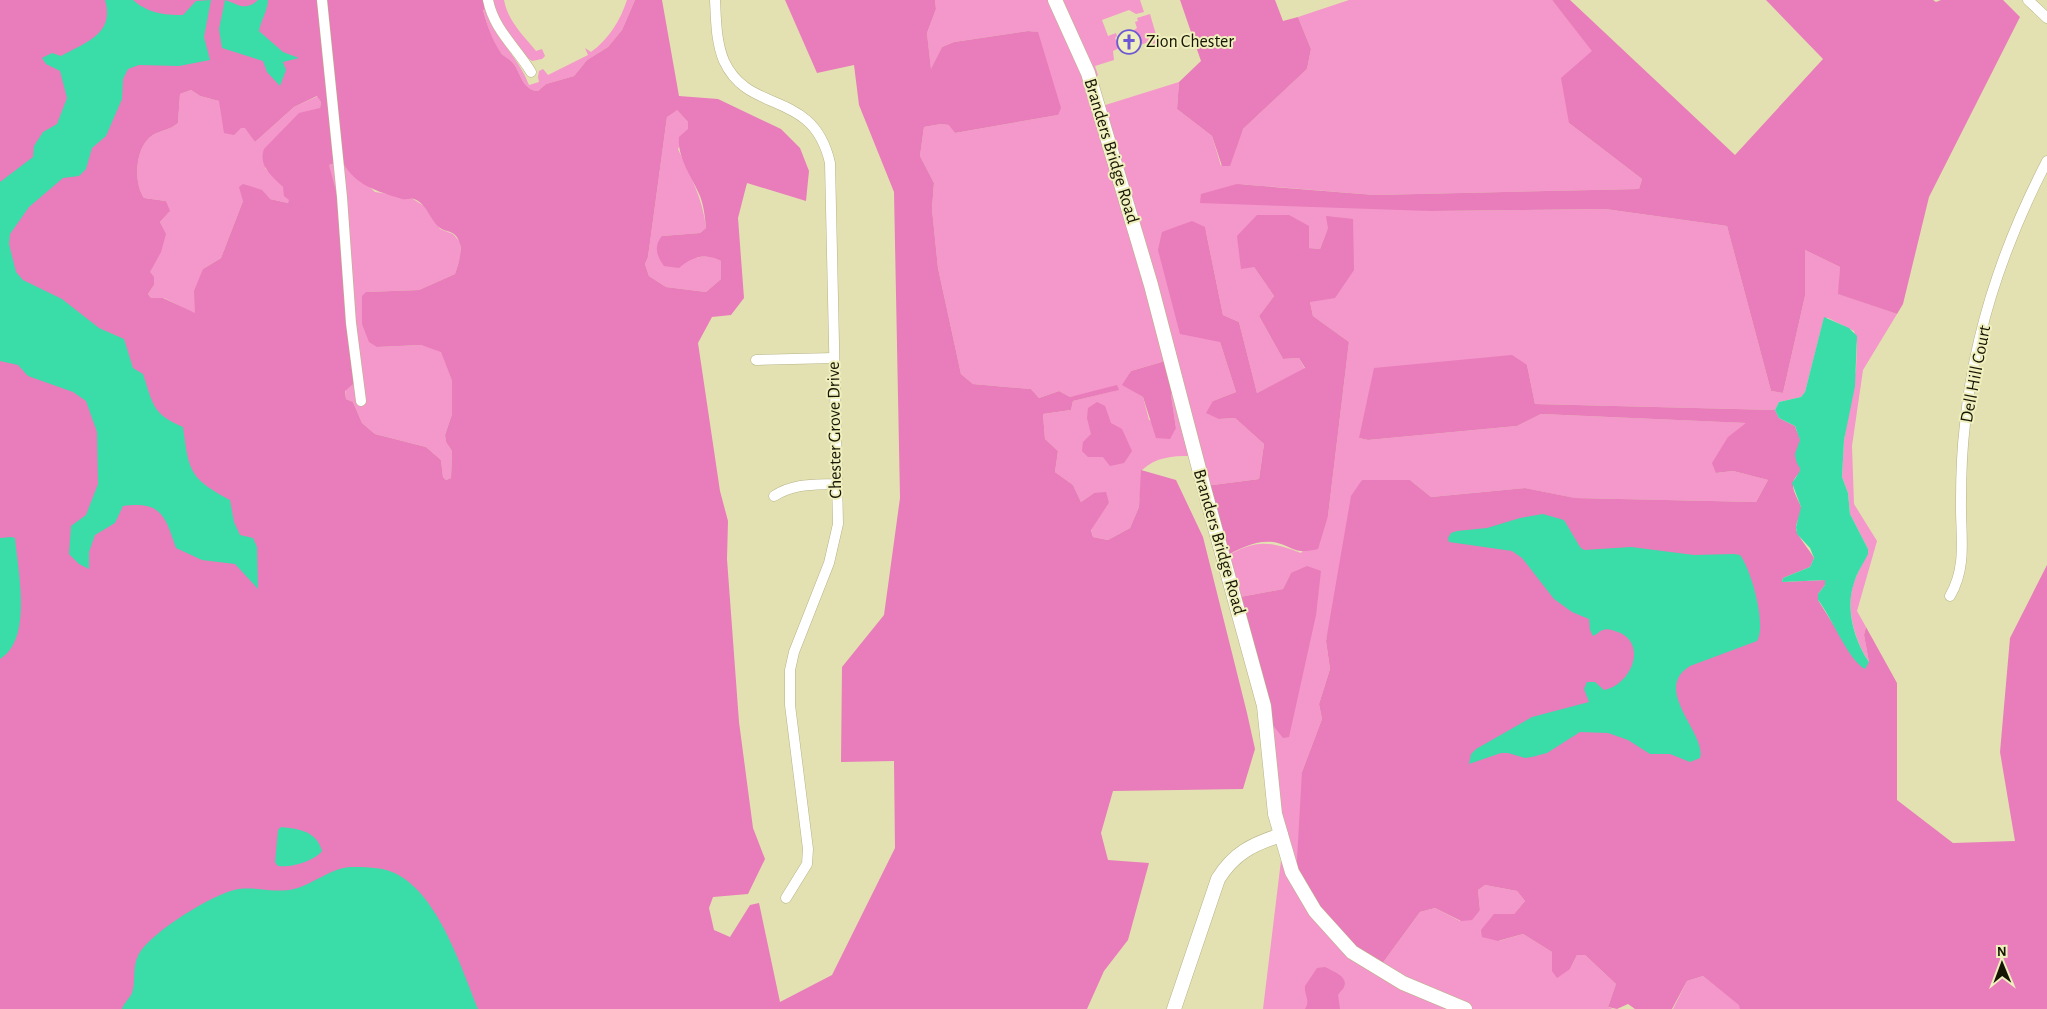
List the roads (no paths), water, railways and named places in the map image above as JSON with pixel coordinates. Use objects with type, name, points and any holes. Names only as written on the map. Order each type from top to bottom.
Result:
[{"type":"street","points":[[322,0],[342,197],[351,323],[361,401]]},
{"type":"street","points":[[488,0],[502,35],[521,56],[531,72]]},
{"type":"street","name":"Chester Grove Drive","points":[[715,0],[720,48],[733,75],[756,94],[783,104],[808,121],[819,134],[830,163],[838,524],[834,546],[790,670],[790,705],[808,849],[806,864],[786,898]]},
{"type":"street","name":"Branders Bridge Road","points":[[1055,0],[1088,73],[1151,285],[1264,706],[1276,814],[1286,855],[1302,891],[1314,911],[1343,943],[1379,970],[1465,1009]]},
{"type":"street","points":[[2028,0],[2047,18]]},
{"type":"street","name":"Dell Hill Court","points":[[1950,596],[1958,583],[1962,561],[1961,499],[1965,424],[1976,357],[2004,257],[2047,162]]},
{"type":"street","points":[[756,360],[834,358]]},
{"type":"street","points":[[774,496],[798,485],[836,484]]},
{"type":"street","points":[[1174,1009],[1218,879],[1228,863],[1241,851],[1260,841],[1280,835]]},
{"type":"place","name":"Zion Chester","points":[[1129,42]]}]
